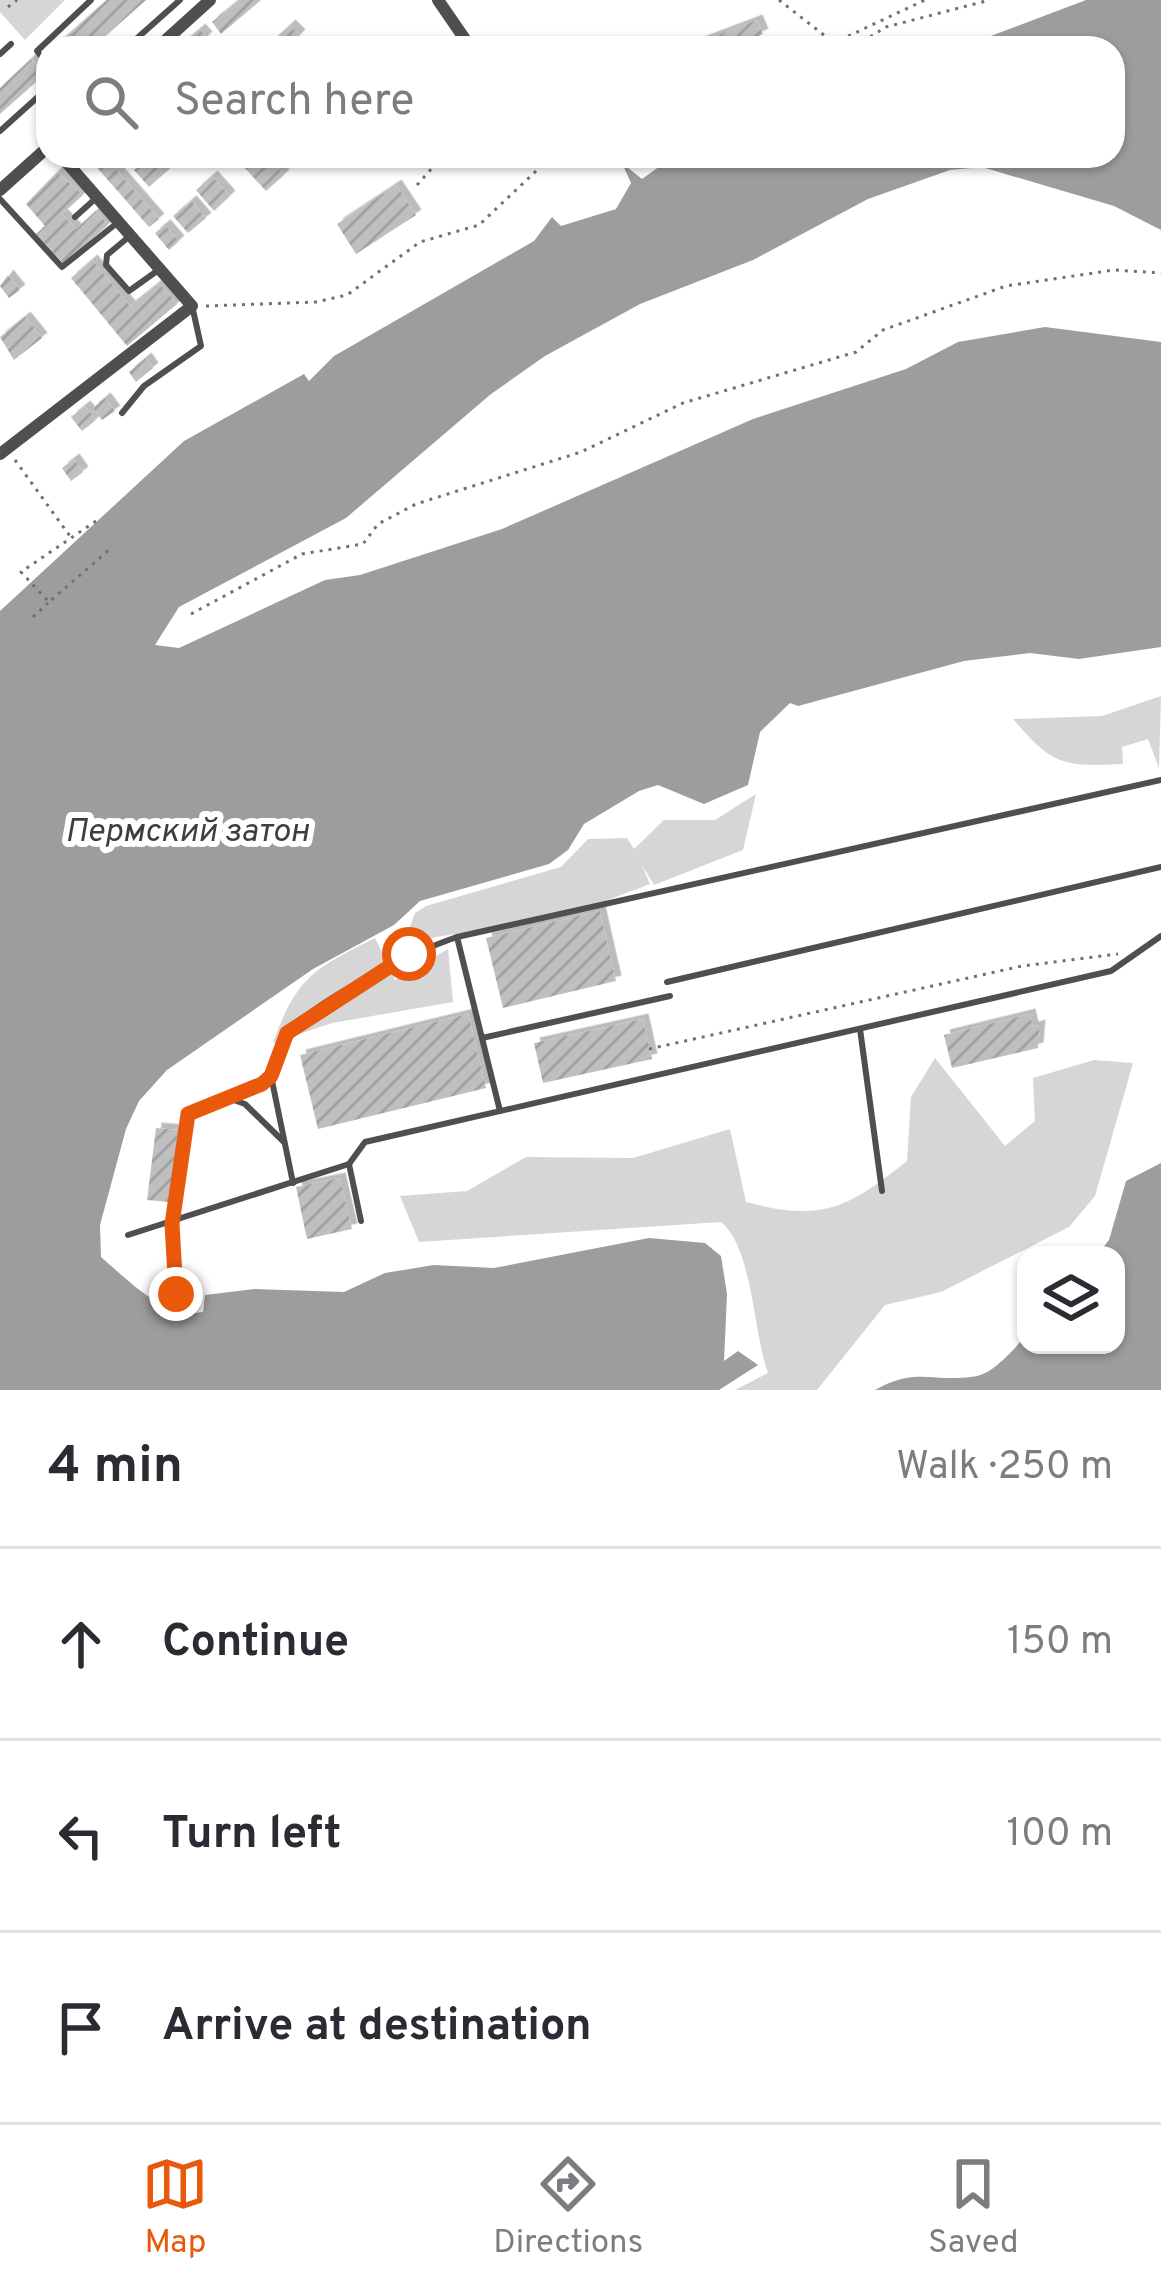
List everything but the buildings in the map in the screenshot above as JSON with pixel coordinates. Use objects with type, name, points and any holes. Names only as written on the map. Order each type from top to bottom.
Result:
[{"type":"street","points":[[171,36],[210,0]]},
{"type":"street","points":[[438,0],[462,36]]},
{"type":"street","points":[[0,194],[36,160]]},
{"type":"street","points":[[3,452],[192,306],[73,168]]},
{"type":"lane","points":[[53,36],[91,0]]},
{"type":"lane","points":[[140,36],[180,0]]},
{"type":"lane","points":[[0,54],[11,44]]},
{"type":"lane","points":[[0,131],[36,99]]},
{"type":"lane","points":[[0,194],[62,267],[119,222]]},
{"type":"lane","points":[[74,217],[98,197]]},
{"type":"lane","points":[[130,235],[104,261],[127,289],[135,290],[160,269]]},
{"type":"lane","points":[[122,413],[144,386],[201,346],[192,306]]},
{"type":"lane","points":[[293,1183],[271,1076],[287,1033],[409,954],[457,937],[1161,780]]},
{"type":"lane","points":[[667,982],[1161,867]]},
{"type":"lane","points":[[128,1235],[349,1164],[365,1142],[1111,971],[1161,936]]},
{"type":"lane","points":[[457,937],[500,1111]]},
{"type":"lane","points":[[482,1038],[670,996]]},
{"type":"lane","points":[[860,1028],[882,1190]]},
{"type":"lane","points":[[176,1294],[172,1224],[188,1114],[271,1076]]},
{"type":"lane","points":[[228,1098],[245,1104],[284,1142]]},
{"type":"lane","points":[[349,1164],[362,1221]]},
{"type":"path","points":[[8,8],[17,0]]},
{"type":"path","points":[[779,0],[826,36]]},
{"type":"path","points":[[850,36],[925,0]]},
{"type":"path","points":[[872,36],[886,27],[990,0]]},
{"type":"path","points":[[417,184],[432,168]]},
{"type":"path","points":[[192,306],[316,302],[347,295],[420,242],[479,225],[539,168]]},
{"type":"path","points":[[190,614],[302,554],[363,544],[378,524],[416,504],[581,452],[683,403],[856,352],[883,330],[965,300],[1006,286],[1078,274],[1161,273]]},
{"type":"path","points":[[3,452],[72,539]]},
{"type":"path","points":[[49,602],[21,572],[96,520]]},
{"type":"path","points":[[33,616],[109,550]]},
{"type":"path","points":[[650,1049],[1022,966],[1136,953]]},
{"type":"shaded area","points":[[0,0],[65,0],[25,40],[0,12]]},
{"type":"shaded area","points":[[1161,696],[1159,768],[1148,739],[1122,747],[1123,764],[1072,763],[1038,746],[1013,719],[1102,716]]},
{"type":"shaded area","points":[[756,794],[743,850],[654,885],[642,865],[650,884],[568,915],[413,941],[407,935],[415,913],[426,906],[561,867],[588,839],[627,838],[634,849],[664,820],[715,820]]},
{"type":"shaded area","points":[[375,938],[395,980],[448,949],[453,1002],[332,1023],[273,1043],[290,1003],[310,977]]},
{"type":"shaded area","points":[[935,1058],[1005,1146],[1035,1121],[1033,1078],[1094,1060],[1133,1063],[1095,1196],[1069,1227],[1032,1246],[1017,1246],[1017,1253],[941,1292],[885,1305],[817,1390],[735,1390],[768,1373],[746,1270],[732,1234],[721,1222],[419,1242],[400,1196],[467,1191],[526,1157],[633,1158],[730,1129],[746,1202],[795,1211],[832,1207],[867,1190],[907,1161],[911,1097]]},
{"type":"water","name":"Пермский затон","points":[[1086,0],[1161,0],[1161,230],[1114,206],[985,168],[1125,168],[1125,36],[991,36]]},
{"type":"water","name":"Пермский затон","points":[[624,168],[642,179],[657,168],[971,168],[950,170],[868,199],[753,260],[640,304],[545,356],[491,394],[346,518],[179,607],[155,645],[179,648],[325,580],[360,575],[502,529],[753,419],[906,369],[958,342],[1045,327],[1161,342],[1161,647],[1079,659],[1030,653],[964,661],[798,706],[790,703],[760,732],[748,785],[704,804],[658,785],[639,791],[584,824],[568,850],[549,864],[420,901],[394,925],[313,969],[167,1070],[139,1101],[126,1129],[100,1225],[101,1257],[161,1304],[189,1313],[203,1312],[205,1295],[254,1289],[344,1292],[385,1273],[434,1265],[494,1268],[649,1238],[705,1243],[721,1256],[727,1294],[724,1361],[738,1351],[758,1365],[719,1390],[0,1390],[0,611],[184,441],[304,374],[309,381],[334,356],[534,241],[552,217],[561,226],[616,209],[631,183]]},
{"type":"water","points":[[1161,1163],[1161,1390],[875,1390],[913,1377],[979,1375],[1017,1345],[1017,1354],[1125,1354],[1125,1246],[1104,1246],[1126,1181]]},
{"type":"route","points":[[176,1294],[172,1224],[188,1114],[262,1084],[271,1076],[287,1033],[409,954]]}]
